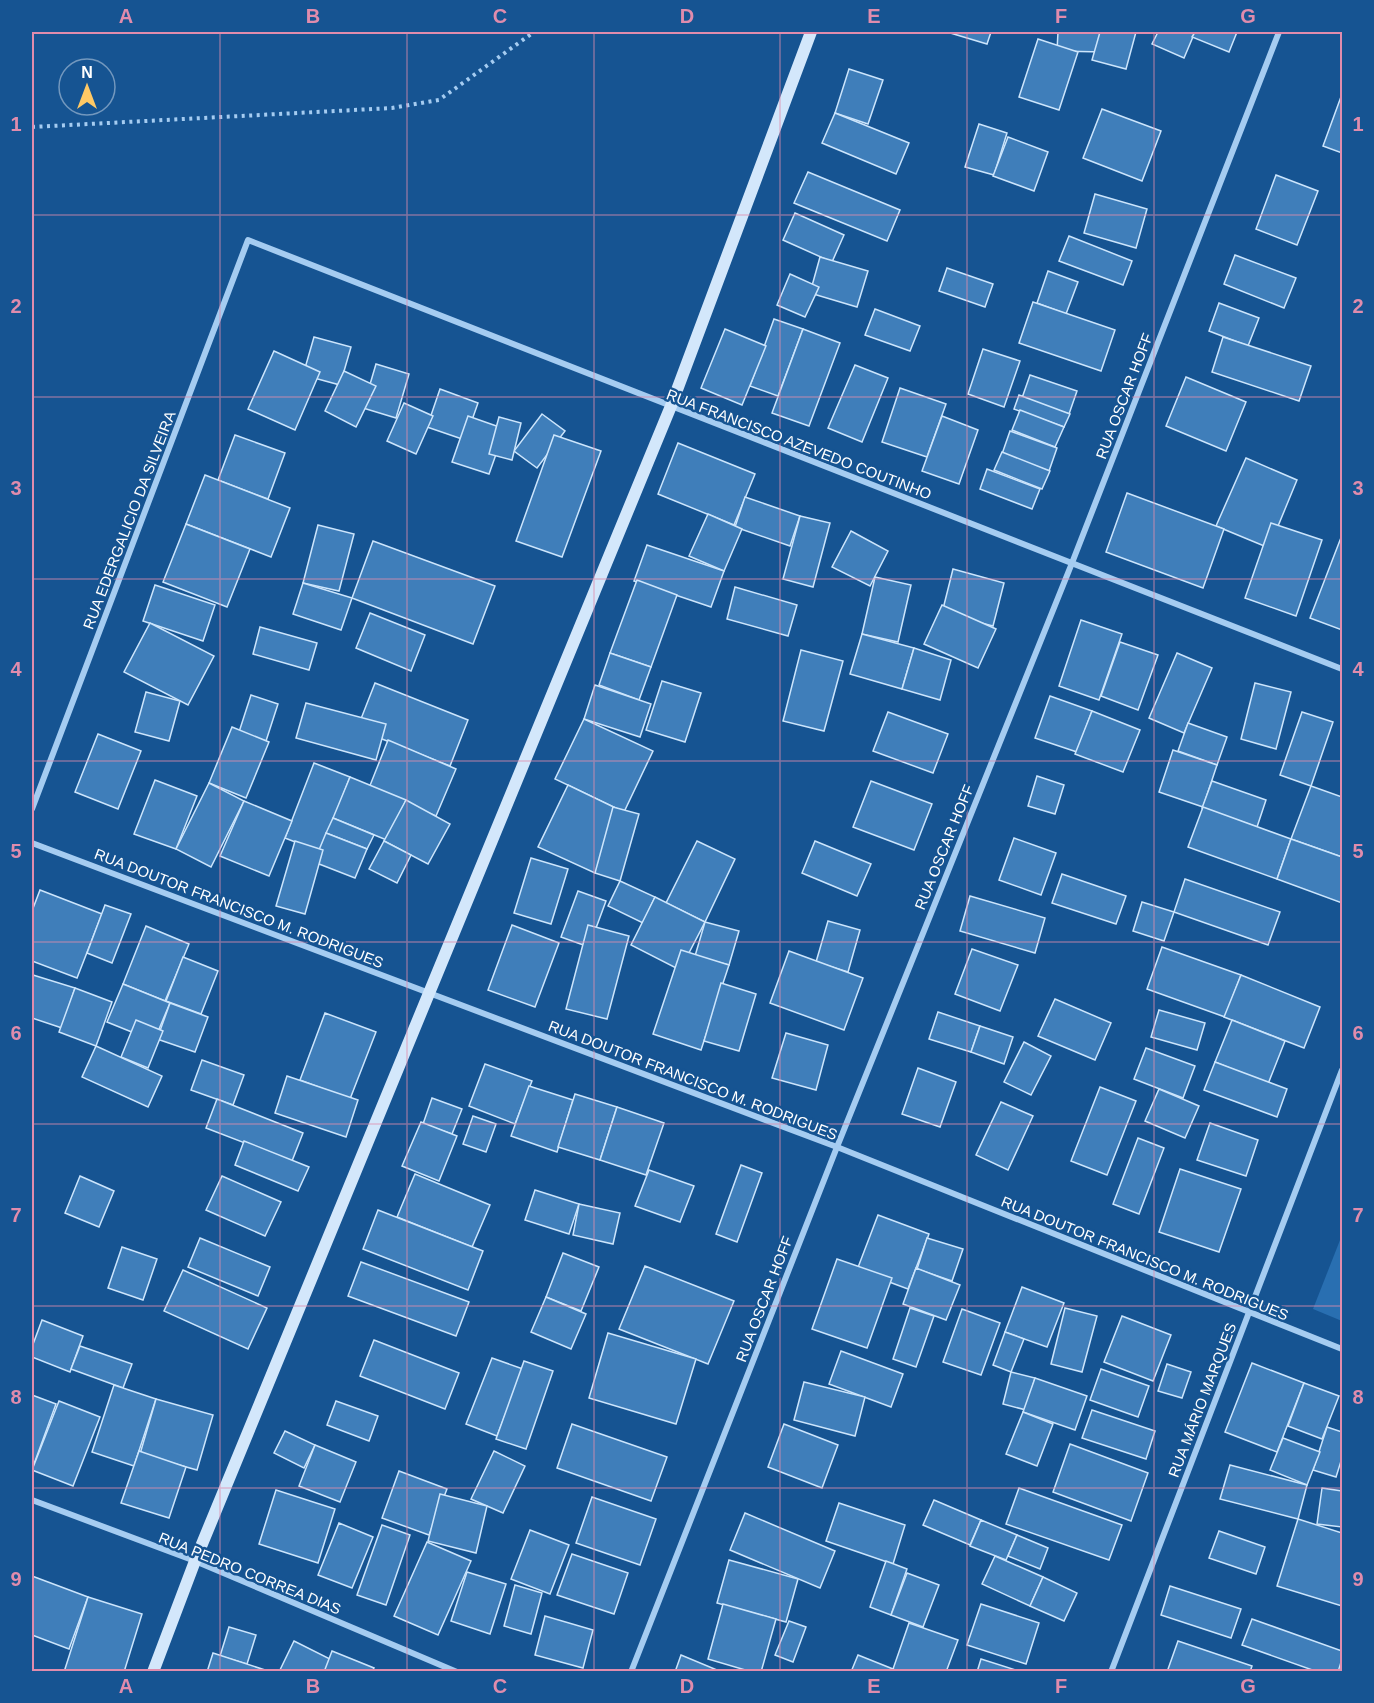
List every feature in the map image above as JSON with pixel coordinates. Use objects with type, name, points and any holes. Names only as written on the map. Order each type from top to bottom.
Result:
[{"type":"street","points":[[153,1671],[195,1562],[671,406],[811,32]]},
{"type":"street","name":"RUA OSCAR HOFF","points":[[631,1671],[837,1147],[1072,563],[1279,32]]},
{"type":"street","name":"RUA FRANCISCO AZEVEDO COUTINHO","points":[[248,240],[1342,669]]},
{"type":"street","name":"RUA EDERGALICIO DA SILVEIRA","points":[[32,808],[248,240]]},
{"type":"street","name":"RUA DOUTOR FRANCISCO M. RODRIGUES","points":[[32,843],[837,1147],[1342,1349]]},
{"type":"street","name":"RUA MÁRIO MARQUES","points":[[1111,1671],[1342,1070]]},
{"type":"street","name":"RUA PEDRO CORREA DIAS","points":[[32,1500],[195,1562],[457,1671]]},
{"type":"path","points":[[32,127],[392,108],[439,100],[534,32]]},
{"type":"shaded area","points":[[1342,1235],[1342,1321],[1313,1309]]},
{"type":"building","points":[[947,32],[991,32],[987,44]]},
{"type":"building","points":[[1058,32],[1104,32],[1103,52],[1057,51]]},
{"type":"building","points":[[1100,32],[1136,32],[1126,69],[1092,60]]},
{"type":"building","points":[[1158,32],[1195,32],[1184,58],[1152,44]]},
{"type":"building","points":[[1195,32],[1237,32],[1229,52],[1192,37]]},
{"type":"building","points":[[1038,39],[1078,52],[1059,110],[1019,97]]},
{"type":"building","points":[[849,69],[883,80],[868,124],[835,113]]},
{"type":"building","points":[[1342,94],[1342,153],[1323,146]]},
{"type":"building","points":[[1102,109],[1161,131],[1142,181],[1083,158]]},
{"type":"building","points":[[835,113],[909,143],[896,174],[822,143]]},
{"type":"building","points":[[979,124],[1007,133],[994,175],[965,167]]},
{"type":"building","points":[[1008,137],[1048,152],[1034,191],[993,176]]},
{"type":"building","points":[[808,172],[900,210],[887,241],[794,203]]},
{"type":"building","points":[[1276,175],[1318,191],[1297,245],[1256,229]]},
{"type":"building","points":[[1095,194],[1147,209],[1136,248],[1084,233]]},
{"type":"building","points":[[795,213],[844,235],[832,262],[783,240]]},
{"type":"building","points":[[1069,236],[1132,261],[1123,285],[1059,261]]},
{"type":"building","points":[[1235,255],[1296,278],[1284,308],[1224,284]]},
{"type":"building","points":[[820,257],[868,271],[857,307],[810,293]]},
{"type":"building","points":[[947,268],[993,284],[985,307],[939,291]]},
{"type":"building","points":[[1048,271],[1078,282],[1066,314],[1037,303]]},
{"type":"building","points":[[790,274],[819,287],[805,317],[777,305]]},
{"type":"building","points":[[1033,302],[1115,330],[1101,371],[1019,343]]},
{"type":"building","points":[[1219,303],[1259,318],[1248,346],[1209,331]]},
{"type":"building","points":[[875,309],[920,326],[910,351],[865,335]]},
{"type":"building","points":[[774,319],[803,329],[778,396],[750,386]]},
{"type":"building","points":[[725,329],[766,346],[742,405],[701,388]]},
{"type":"building","points":[[803,329],[840,343],[809,426],[772,413]]},
{"type":"building","points":[[314,337],[351,347],[340,385],[303,375]]},
{"type":"building","points":[[1223,337],[1311,366],[1299,401],[1212,372]]},
{"type":"building","points":[[983,349],[1020,361],[1004,407],[968,394]]},
{"type":"building","points":[[274,351],[320,372],[295,430],[248,409]]},
{"type":"building","points":[[376,364],[409,374],[396,418],[363,408]]},
{"type":"building","points":[[855,365],[888,378],[862,442],[828,428]]},
{"type":"building","points":[[344,371],[376,386],[356,427],[325,411]]},
{"type":"building","points":[[1030,375],[1077,391],[1069,414],[1022,398]]},
{"type":"building","points":[[1186,377],[1246,402],[1226,451],[1166,426]]},
{"type":"building","points":[[900,388],[946,404],[927,457],[882,442]]},
{"type":"building","points":[[440,389],[478,403],[465,440],[427,427]]},
{"type":"building","points":[[1019,395],[1070,414],[1064,427],[1014,409]]},
{"type":"building","points":[[404,403],[433,416],[416,454],[387,441]]},
{"type":"building","points":[[1020,410],[1064,427],[1055,447],[1012,430]]},
{"type":"building","points":[[542,414],[565,431],[537,468],[514,451]]},
{"type":"building","points":[[468,416],[505,429],[489,474],[452,462]]},
{"type":"building","points":[[942,416],[978,430],[959,484],[922,471]]},
{"type":"building","points":[[499,417],[521,423],[512,460],[489,454]]},
{"type":"building","points":[[1010,431],[1057,448],[1049,471],[1002,454]]},
{"type":"building","points":[[235,435],[285,453],[268,499],[218,480]]},
{"type":"building","points":[[554,435],[601,451],[562,557],[516,541]]},
{"type":"building","points":[[678,443],[755,474],[734,525],[658,494]]},
{"type":"building","points":[[1002,452],[1050,471],[1042,489],[994,470]]},
{"type":"building","points":[[1246,458],[1297,480],[1269,548],[1216,526]]},
{"type":"building","points":[[987,469],[1040,489],[1032,509],[980,489]]},
{"type":"building","points":[[205,475],[290,508],[271,557],[186,524]]},
{"type":"building","points":[[1127,493],[1224,529],[1203,588],[1106,552]]},
{"type":"building","points":[[745,497],[800,516],[790,546],[735,527]]},
{"type":"building","points":[[708,514],[742,529],[724,571],[689,556]]},
{"type":"building","points":[[800,516],[830,523],[813,587],[783,579]]},
{"type":"building","points":[[1271,523],[1322,540],[1296,616],[1245,598]]},
{"type":"building","points":[[186,524],[250,549],[227,607],[163,582]]},
{"type":"building","points":[[318,525],[354,534],[339,591],[303,583]]},
{"type":"building","points":[[851,531],[888,551],[870,586],[832,567]]},
{"type":"building","points":[[1342,535],[1342,630],[1310,618]]},
{"type":"building","points":[[373,541],[495,586],[473,644],[352,598]]},
{"type":"building","points":[[647,545],[724,571],[711,607],[634,581]]},
{"type":"building","points":[[953,569],[1004,583],[993,626],[942,613]]},
{"type":"building","points":[[875,577],[911,585],[898,642],[862,634]]},
{"type":"building","points":[[637,580],[677,595],[651,667],[610,653]]},
{"type":"building","points":[[303,583],[352,598],[341,630],[293,614]]},
{"type":"building","points":[[155,585],[215,605],[203,641],[143,621]]},
{"type":"building","points":[[735,587],[797,605],[788,636],[727,619]]},
{"type":"building","points":[[942,605],[996,629],[978,668],[924,644]]},
{"type":"building","points":[[370,613],[425,635],[411,671],[356,648]]},
{"type":"building","points":[[1081,620],[1122,634],[1099,700],[1059,686]]},
{"type":"building","points":[[150,623],[214,656],[188,705],[124,672]]},
{"type":"building","points":[[260,627],[317,643],[309,670],[253,654]]},
{"type":"building","points":[[862,634],[914,648],[902,689],[850,674]]},
{"type":"building","points":[[1120,642],[1158,655],[1138,710],[1101,696]]},
{"type":"building","points":[[914,648],[951,660],[940,700],[902,689]]},
{"type":"building","points":[[801,650],[843,661],[824,731],[783,721]]},
{"type":"building","points":[[610,653],[651,667],[639,700],[599,685]]},
{"type":"building","points":[[1177,653],[1212,668],[1184,733],[1149,718]]},
{"type":"building","points":[[662,681],[701,693],[685,742],[646,730]]},
{"type":"building","points":[[375,683],[468,720],[450,766],[357,729]]},
{"type":"building","points":[[1255,683],[1291,692],[1276,749],[1241,739]]},
{"type":"building","points":[[595,685],[651,704],[640,737],[584,719]]},
{"type":"building","points":[[146,692],[180,701],[169,741],[135,732]]},
{"type":"building","points":[[251,695],[278,704],[266,741],[239,732]]},
{"type":"building","points":[[1050,696],[1092,711],[1077,752],[1035,738]]},
{"type":"building","points":[[306,703],[386,724],[376,760],[296,738]]},
{"type":"building","points":[[1092,711],[1140,730],[1123,772],[1075,754]]},
{"type":"building","points":[[888,712],[948,734],[933,773],[873,751]]},
{"type":"building","points":[[1302,712],[1333,722],[1311,786],[1280,775]]},
{"type":"building","points":[[584,719],[653,751],[624,812],[555,779]]},
{"type":"building","points":[[1188,723],[1227,737],[1217,765],[1178,751]]},
{"type":"building","points":[[232,727],[269,742],[246,798],[209,783]]},
{"type":"building","points":[[98,734],[141,751],[118,809],[75,792]]},
{"type":"building","points":[[388,740],[456,769],[436,816],[369,788]]},
{"type":"building","points":[[1173,750],[1217,765],[1203,807],[1159,792]]},
{"type":"building","points":[[314,763],[350,777],[321,852],[285,838]]},
{"type":"building","points":[[1037,776],[1064,785],[1055,814],[1028,806]]},
{"type":"building","points":[[350,777],[406,800],[389,841],[333,818]]},
{"type":"building","points":[[155,780],[197,796],[176,849],[134,834]]},
{"type":"building","points":[[871,781],[932,804],[914,850],[853,827]]},
{"type":"building","points":[[1212,781],[1266,800],[1257,827],[1202,808]]},
{"type":"building","points":[[209,783],[244,801],[211,867],[176,849]]},
{"type":"building","points":[[568,785],[624,812],[595,873],[538,847]]},
{"type":"building","points":[[1311,786],[1342,797],[1342,857],[1291,839]]},
{"type":"building","points":[[406,800],[450,824],[428,864],[384,841]]},
{"type":"building","points":[[244,801],[292,821],[269,876],[220,856]]},
{"type":"building","points":[[613,807],[639,814],[620,881],[595,873]]},
{"type":"building","points":[[1203,807],[1291,839],[1277,879],[1188,847]]},
{"type":"building","points":[[333,818],[374,835],[367,849],[326,833]]},
{"type":"building","points":[[326,833],[367,849],[355,878],[314,862]]},
{"type":"building","points":[[1014,838],[1056,853],[1041,895],[999,880]]},
{"type":"building","points":[[1291,839],[1342,857],[1342,903],[1277,879]]},
{"type":"building","points":[[295,841],[323,850],[305,914],[276,906]]},
{"type":"building","points":[[384,841],[411,855],[397,883],[369,869]]},
{"type":"building","points":[[697,841],[735,859],[705,922],[666,903]]},
{"type":"building","points":[[815,841],[871,864],[857,896],[802,873]]},
{"type":"building","points":[[531,858],[568,869],[551,924],[514,913]]},
{"type":"building","points":[[1062,874],[1126,896],[1116,924],[1052,903]]},
{"type":"building","points":[[1185,879],[1280,912],[1268,945],[1174,912]]},
{"type":"building","points":[[620,881],[655,897],[643,923],[608,906]]},
{"type":"building","points":[[40,890],[102,914],[77,978],[32,961],[32,911]]},
{"type":"building","points":[[578,891],[606,901],[589,947],[561,937]]},
{"type":"building","points":[[970,896],[1045,918],[1035,953],[960,931]]},
{"type":"building","points":[[655,897],[705,922],[680,970],[631,945]]},
{"type":"building","points":[[1142,902],[1174,912],[1164,941],[1133,931]]},
{"type":"building","points":[[105,905],[131,914],[112,963],[87,953]]},
{"type":"building","points":[[828,921],[860,930],[848,972],[816,962]]},
{"type":"building","points":[[705,922],[739,931],[729,965],[695,956]]},
{"type":"building","points":[[512,925],[559,943],[535,1007],[488,990]]},
{"type":"building","points":[[588,925],[629,936],[607,1019],[566,1009]]},
{"type":"building","points":[[146,926],[189,944],[165,1001],[123,984]]},
{"type":"building","points":[[1162,947],[1241,975],[1225,1017],[1147,989]]},
{"type":"building","points":[[972,949],[1018,965],[1000,1011],[955,994]]},
{"type":"building","points":[[681,950],[729,965],[701,1050],[653,1034]]},
{"type":"building","points":[[789,951],[863,978],[844,1030],[770,1003]]},
{"type":"building","points":[[183,957],[218,971],[201,1014],[166,1001]]},
{"type":"building","points":[[33,975],[75,988],[62,1028],[32,1018]]},
{"type":"building","points":[[1241,975],[1320,1007],[1304,1048],[1224,1017]]},
{"type":"building","points":[[721,983],[756,994],[739,1051],[704,1041]]},
{"type":"building","points":[[123,984],[170,1003],[154,1041],[107,1022]]},
{"type":"building","points":[[75,988],[112,1002],[96,1046],[59,1032]]},
{"type":"building","points":[[1055,999],[1111,1023],[1095,1060],[1038,1036]]},
{"type":"building","points":[[170,1003],[208,1017],[195,1052],[157,1039]]},
{"type":"building","points":[[1159,1010],[1205,1023],[1197,1050],[1151,1037]]},
{"type":"building","points":[[938,1012],[980,1026],[971,1052],[929,1039]]},
{"type":"building","points":[[325,1013],[376,1032],[350,1099],[300,1080]]},
{"type":"building","points":[[136,1020],[163,1031],[148,1068],[121,1057]]},
{"type":"building","points":[[1232,1020],[1285,1041],[1268,1084],[1215,1062]]},
{"type":"building","points":[[980,1026],[1013,1037],[1004,1064],[971,1052]]},
{"type":"building","points":[[786,1033],[828,1045],[816,1090],[772,1078]]},
{"type":"building","points":[[1024,1042],[1051,1056],[1031,1095],[1004,1082]]},
{"type":"building","points":[[96,1046],[162,1076],[148,1107],[82,1077]]},
{"type":"building","points":[[1146,1048],[1195,1066],[1183,1098],[1134,1079]]},
{"type":"building","points":[[202,1060],[244,1075],[233,1105],[191,1090]]},
{"type":"building","points":[[1215,1062],[1287,1089],[1277,1117],[1204,1090]]},
{"type":"building","points":[[485,1064],[532,1081],[515,1124],[469,1106]]},
{"type":"building","points":[[918,1068],[956,1082],[940,1127],[902,1114]]},
{"type":"building","points":[[287,1076],[358,1100],[346,1137],[275,1113]]},
{"type":"building","points":[[529,1086],[573,1100],[557,1152],[511,1136]]},
{"type":"building","points":[[1100,1087],[1136,1101],[1107,1175],[1071,1161]]},
{"type":"building","points":[[1159,1089],[1199,1106],[1185,1138],[1145,1121]]},
{"type":"building","points":[[575,1094],[617,1107],[600,1160],[558,1147]]},
{"type":"building","points":[[432,1098],[462,1109],[452,1134],[423,1124]]},
{"type":"building","points":[[217,1099],[303,1133],[292,1161],[206,1128]]},
{"type":"building","points":[[1001,1102],[1033,1116],[1008,1170],[976,1155]]},
{"type":"building","points":[[617,1107],[664,1123],[646,1175],[600,1160]]},
{"type":"building","points":[[473,1116],[496,1124],[486,1152],[463,1144]]},
{"type":"building","points":[[421,1122],[457,1136],[439,1181],[402,1166]]},
{"type":"building","points":[[1210,1123],[1258,1140],[1246,1176],[1197,1160]]},
{"type":"building","points":[[1138,1138],[1164,1148],[1139,1214],[1113,1204]]},
{"type":"building","points":[[244,1141],[309,1167],[298,1191],[235,1165]]},
{"type":"building","points":[[741,1165],[762,1173],[737,1242],[716,1234]]},
{"type":"building","points":[[1180,1169],[1241,1189],[1219,1252],[1159,1232]]},
{"type":"building","points":[[649,1170],[694,1186],[680,1222],[635,1206]]},
{"type":"building","points":[[415,1174],[490,1205],[472,1247],[397,1217]]},
{"type":"building","points":[[80,1176],[114,1191],[99,1227],[65,1213]]},
{"type":"building","points":[[222,1176],[281,1202],[265,1236],[206,1210]]},
{"type":"building","points":[[535,1190],[579,1204],[569,1234],[525,1220]]},
{"type":"building","points":[[579,1204],[620,1213],[613,1244],[573,1235]]},
{"type":"building","points":[[378,1210],[483,1251],[468,1290],[363,1249]]},
{"type":"building","points":[[878,1215],[929,1234],[908,1289],[857,1270]]},
{"type":"building","points":[[200,1238],[270,1267],[258,1296],[188,1267]]},
{"type":"building","points":[[927,1238],[963,1249],[952,1281],[917,1269]]},
{"type":"building","points":[[122,1247],[157,1259],[143,1300],[108,1288]]},
{"type":"building","points":[[563,1253],[599,1267],[581,1311],[546,1297]]},
{"type":"building","points":[[837,1259],[892,1278],[867,1348],[812,1329]]},
{"type":"building","points":[[361,1262],[469,1302],[456,1336],[348,1296]]},
{"type":"building","points":[[645,1266],[734,1301],[708,1364],[619,1329]]},
{"type":"building","points":[[916,1268],[960,1285],[946,1320],[903,1304]]},
{"type":"building","points":[[183,1270],[267,1308],[248,1349],[164,1311]]},
{"type":"building","points":[[1022,1287],[1064,1303],[1047,1347],[1005,1332]]},
{"type":"building","points":[[546,1297],[586,1314],[571,1349],[531,1332]]},
{"type":"building","points":[[910,1308],[934,1316],[916,1367],[893,1359]]},
{"type":"building","points":[[1065,1308],[1097,1316],[1082,1372],[1051,1364]]},
{"type":"building","points":[[962,1309],[1000,1323],[981,1375],[943,1362]]},
{"type":"building","points":[[1122,1316],[1171,1335],[1153,1381],[1104,1362]]},
{"type":"building","points":[[42,1320],[83,1336],[70,1372],[32,1357],[32,1347]]},
{"type":"building","points":[[1005,1332],[1024,1339],[1011,1372],[993,1365]]},
{"type":"building","points":[[608,1333],[696,1359],[676,1424],[589,1398]]},
{"type":"building","points":[[374,1340],[459,1373],[445,1409],[360,1376]]},
{"type":"building","points":[[80,1346],[132,1364],[123,1388],[71,1369]]},
{"type":"building","points":[[841,1351],[903,1374],[891,1407],[829,1384]]},
{"type":"building","points":[[492,1358],[523,1369],[497,1436],[466,1424]]},
{"type":"building","points":[[524,1361],[553,1371],[526,1449],[496,1439]]},
{"type":"building","points":[[1252,1363],[1304,1383],[1277,1452],[1225,1432]]},
{"type":"building","points":[[1167,1364],[1191,1372],[1182,1398],[1158,1391]]},
{"type":"building","points":[[1101,1369],[1149,1386],[1138,1417],[1090,1400]]},
{"type":"building","points":[[1011,1372],[1035,1378],[1026,1410],[1003,1404]]},
{"type":"building","points":[[1035,1378],[1087,1396],[1075,1430],[1023,1412]]},
{"type":"building","points":[[804,1382],[865,1397],[855,1436],[794,1420]]},
{"type":"building","points":[[1304,1383],[1339,1396],[1322,1439],[1288,1426]]},
{"type":"building","points":[[114,1385],[156,1399],[134,1466],[92,1452]]},
{"type":"building","points":[[32,1395],[56,1404],[34,1464],[32,1463]]},
{"type":"building","points":[[156,1399],[213,1415],[197,1470],[140,1454]]},
{"type":"building","points":[[59,1401],[100,1417],[73,1486],[32,1470]]},
{"type":"building","points":[[336,1401],[378,1416],[369,1441],[327,1425]]},
{"type":"building","points":[[1092,1410],[1155,1431],[1146,1459],[1082,1438]]},
{"type":"building","points":[[1023,1412],[1053,1424],[1037,1466],[1006,1454]]},
{"type":"building","points":[[572,1424],[667,1457],[651,1501],[557,1468]]},
{"type":"building","points":[[784,1424],[838,1445],[822,1488],[768,1467]]},
{"type":"building","points":[[1327,1427],[1342,1432],[1342,1458],[1336,1477],[1313,1470]]},
{"type":"building","points":[[285,1431],[315,1445],[304,1468],[274,1453]]},
{"type":"building","points":[[1283,1438],[1320,1452],[1307,1485],[1270,1470]]},
{"type":"building","points":[[1070,1444],[1148,1473],[1131,1521],[1053,1492]]},
{"type":"building","points":[[315,1445],[356,1462],[340,1502],[299,1486]]},
{"type":"building","points":[[139,1451],[186,1467],[169,1518],[121,1503]]},
{"type":"building","points":[[494,1451],[525,1466],[503,1513],[471,1499]]},
{"type":"building","points":[[1230,1465],[1307,1485],[1298,1519],[1220,1499]]},
{"type":"building","points":[[399,1471],[447,1489],[429,1535],[382,1518]]},
{"type":"building","points":[[1019,1488],[1122,1525],[1109,1560],[1006,1524]]},
{"type":"building","points":[[1322,1488],[1342,1491],[1342,1527],[1317,1524]]},
{"type":"building","points":[[276,1490],[335,1509],[318,1563],[259,1544]]},
{"type":"building","points":[[440,1494],[487,1506],[476,1553],[428,1541]]},
{"type":"building","points":[[592,1497],[656,1519],[640,1565],[576,1543]]},
{"type":"building","points":[[934,1500],[981,1520],[970,1545],[923,1525]]},
{"type":"building","points":[[839,1503],[905,1525],[893,1564],[826,1541]]},
{"type":"building","points":[[745,1513],[835,1551],[820,1588],[730,1550]]},
{"type":"building","points":[[1298,1519],[1342,1533],[1342,1606],[1277,1586]]},
{"type":"building","points":[[981,1520],[1017,1535],[1006,1560],[970,1546]]},
{"type":"building","points":[[339,1523],[373,1537],[352,1588],[318,1575]]},
{"type":"building","points":[[382,1525],[410,1535],[386,1605],[357,1595]]},
{"type":"building","points":[[530,1530],[569,1545],[550,1594],[511,1579]]},
{"type":"building","points":[[1219,1531],[1265,1547],[1256,1574],[1209,1558]]},
{"type":"building","points":[[1017,1535],[1048,1548],[1040,1569],[1008,1556]]},
{"type":"building","points":[[427,1542],[471,1561],[438,1635],[394,1616]]},
{"type":"building","points":[[572,1554],[628,1573],[614,1614],[557,1595]]},
{"type":"building","points":[[995,1556],[1043,1577],[1030,1606],[982,1584]]},
{"type":"building","points":[[729,1560],[798,1579],[786,1622],[717,1603]]},
{"type":"building","points":[[886,1561],[907,1569],[891,1615],[870,1607]]},
{"type":"building","points":[[467,1572],[506,1584],[490,1634],[451,1621]]},
{"type":"building","points":[[907,1573],[939,1585],[923,1627],[891,1615]]},
{"type":"building","points":[[32,1576],[88,1597],[69,1649],[32,1635]]},
{"type":"building","points":[[1043,1577],[1077,1593],[1064,1621],[1030,1606]]},
{"type":"building","points":[[515,1585],[542,1593],[531,1634],[504,1626]]},
{"type":"building","points":[[1170,1586],[1241,1609],[1231,1638],[1161,1615]]},
{"type":"building","points":[[88,1597],[142,1614],[124,1672],[64,1672]]},
{"type":"building","points":[[723,1604],[776,1619],[761,1672],[752,1672],[708,1659]]},
{"type":"building","points":[[981,1604],[1039,1623],[1026,1664],[967,1645]]},
{"type":"building","points":[[545,1616],[593,1630],[583,1668],[535,1655]]},
{"type":"building","points":[[1252,1619],[1342,1651],[1338,1672],[1318,1672],[1242,1645]]},
{"type":"building","points":[[789,1621],[806,1627],[793,1662],[775,1655]]},
{"type":"building","points":[[909,1623],[958,1640],[946,1672],[899,1672],[893,1669]]},
{"type":"building","points":[[229,1627],[256,1635],[247,1664],[220,1656]]},
{"type":"building","points":[[294,1641],[332,1660],[326,1672],[279,1672]]},
{"type":"building","points":[[1178,1641],[1252,1666],[1250,1672],[1167,1672]]},
{"type":"building","points":[[332,1651],[374,1668],[372,1672],[324,1672]]},
{"type":"building","points":[[213,1653],[265,1670],[264,1672],[207,1672]]},
{"type":"building","points":[[681,1655],[717,1670],[717,1672],[675,1672]]},
{"type":"building","points":[[858,1655],[893,1669],[892,1672],[851,1672]]},
{"type":"building","points":[[981,1659],[1022,1672],[977,1672]]}]
